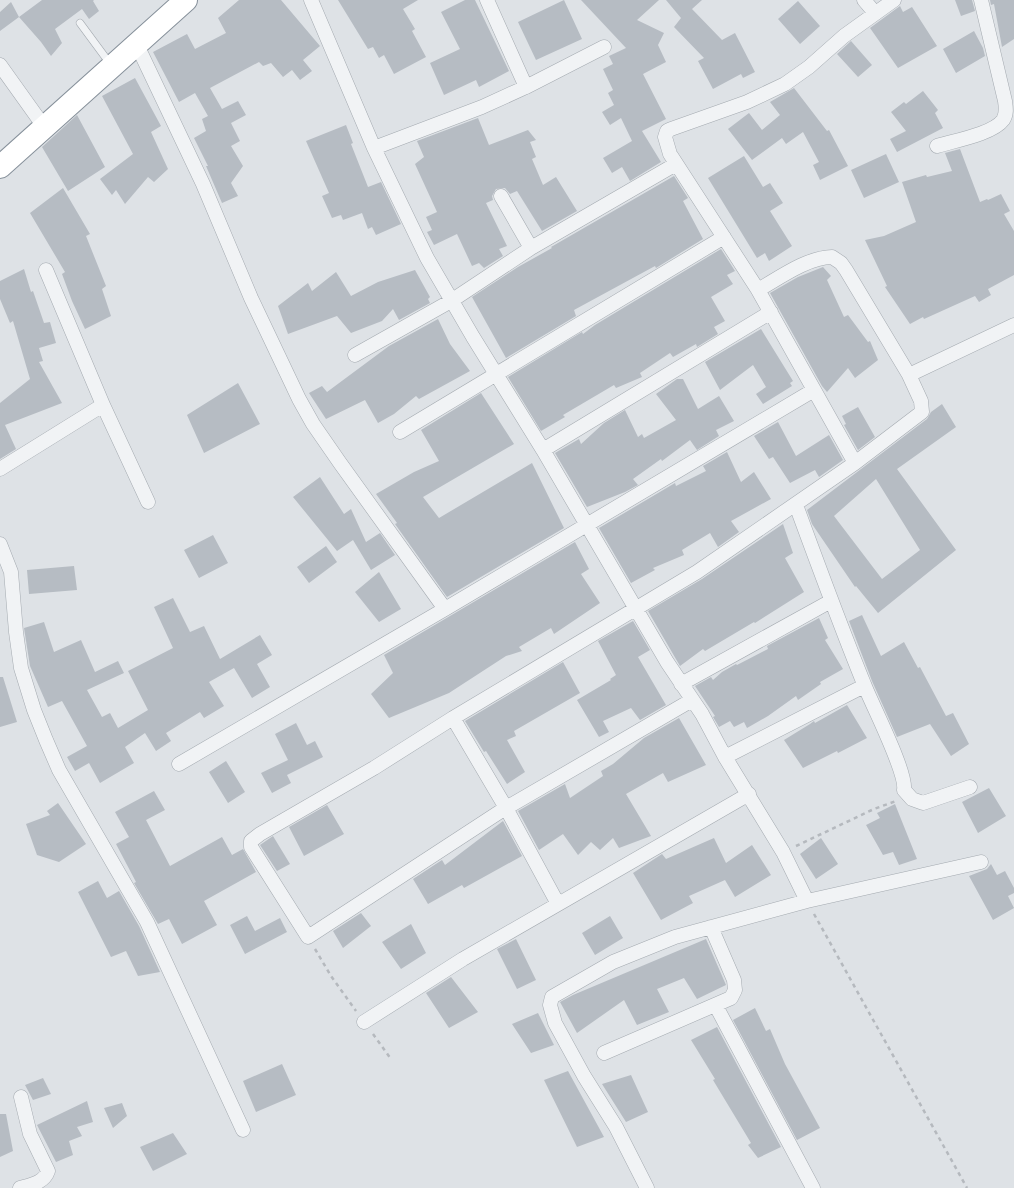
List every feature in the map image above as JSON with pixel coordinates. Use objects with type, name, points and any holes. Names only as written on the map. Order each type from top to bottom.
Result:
[{"type":"highway","points":[[0,167],[186,0]]},
{"type":"street","points":[[311,0],[374,148],[427,258],[681,684],[784,852],[807,901]]},
{"type":"street","points":[[487,0],[526,87]]},
{"type":"street","points":[[864,0],[875,13]]},
{"type":"street","points":[[856,463],[758,290],[676,164],[665,140],[667,131],[689,121],[747,102],[786,84],[809,67],[844,36],[894,0]]},
{"type":"street","points":[[937,146],[989,130],[1001,122],[1005,115],[1005,101],[981,0]]},
{"type":"street","points":[[137,45],[203,184],[251,298],[299,399],[313,424],[445,610]]},
{"type":"street","points":[[374,148],[482,108],[604,47]]},
{"type":"street","points":[[0,65],[45,128]]},
{"type":"street","points":[[355,356],[451,301],[531,248],[676,164]]},
{"type":"street","points":[[501,196],[531,248]]},
{"type":"street","points":[[400,432],[724,237]]},
{"type":"street","points":[[692,700],[506,808],[308,937],[251,847],[251,841],[299,810],[374,768],[453,718],[637,610],[697,572],[856,463],[922,412],[921,401],[909,375],[846,270],[832,256],[820,258],[798,267],[758,290]]},
{"type":"street","points":[[46,270],[103,405],[148,502]]},
{"type":"street","points":[[543,450],[770,312]]},
{"type":"street","points":[[909,375],[1014,325]]},
{"type":"street","points":[[179,764],[445,610],[586,524],[814,390]]},
{"type":"street","points":[[0,469],[103,405]]},
{"type":"street","points":[[796,505],[864,686],[899,766],[904,781],[904,790],[912,799],[923,803],[970,787]]},
{"type":"street","points":[[0,544],[11,572],[16,632],[22,668],[34,710],[46,740],[59,770],[147,922],[243,1130]]},
{"type":"street","points":[[681,684],[831,601]]},
{"type":"street","points":[[725,757],[864,686]]},
{"type":"street","points":[[453,718],[506,808],[558,904]]},
{"type":"street","points":[[364,1022],[463,959],[748,794]]},
{"type":"street","points":[[648,1188],[616,1127],[556,1023],[550,1002],[555,994],[613,962],[675,937],[807,901],[981,862]]},
{"type":"street","points":[[604,1053],[731,998],[734,994],[735,985],[711,927]]},
{"type":"street","points":[[716,1006],[813,1188]]},
{"type":"street","points":[[20,1188],[40,1181],[48,1172],[30,1134],[21,1097]]},
{"type":"lane","points":[[80,22],[112,68]]},
{"type":"path","points":[[784,852],[895,801],[904,790]]},
{"type":"path","points":[[807,901],[967,1188]]},
{"type":"path","points":[[308,937],[331,976],[390,1059]]},
{"type":"building","points":[[42,0],[94,0],[99,11],[89,19],[82,9],[55,29],[62,43],[51,56],[19,17]]},
{"type":"building","points":[[239,0],[281,0],[320,46],[303,60],[312,71],[300,80],[292,70],[283,77],[271,63],[263,66],[259,62],[210,88],[222,109],[238,101],[246,115],[231,123],[240,141],[231,146],[243,166],[231,183],[238,196],[222,203],[206,166],[208,166],[194,138],[206,131],[202,119],[208,116],[195,93],[179,102],[153,52],[187,34],[195,49],[226,33],[218,18]]},
{"type":"building","points":[[338,0],[418,0],[403,9],[415,29],[412,31],[426,57],[394,74],[384,55],[379,58],[373,47],[368,49]]},
{"type":"building","points":[[465,0],[475,0],[509,71],[479,87],[476,80],[444,95],[430,63],[460,49],[441,12]]},
{"type":"building","points":[[564,0],[582,39],[536,60],[518,22]]},
{"type":"building","points":[[581,0],[659,0],[637,20],[664,33],[658,45],[666,62],[643,74],[666,119],[642,131],[661,162],[630,181],[622,167],[612,173],[603,158],[632,141],[621,118],[610,125],[602,112],[614,105],[608,93],[613,90],[603,69],[613,64],[609,56],[626,48]]},
{"type":"building","points":[[666,0],[702,0],[692,9],[722,40],[735,33],[755,72],[743,78],[741,74],[713,89],[698,61],[704,58],[674,27],[681,18]]},
{"type":"building","points":[[955,0],[972,0],[975,11],[961,16]]},
{"type":"building","points":[[990,0],[1014,0],[1014,39],[1002,47],[994,4],[991,5]]},
{"type":"building","points":[[798,1],[820,26],[800,44],[778,19]]},
{"type":"building","points":[[11,2],[19,17],[0,31],[0,12]]},
{"type":"building","points":[[900,6],[903,12],[912,7],[937,46],[898,68],[870,28]]},
{"type":"building","points":[[974,31],[985,56],[956,73],[943,49]]},
{"type":"building","points":[[851,41],[872,65],[858,77],[837,54]]},
{"type":"building","points":[[135,78],[161,126],[151,132],[168,169],[154,182],[148,177],[125,204],[116,190],[112,195],[100,179],[133,154],[102,96]]},
{"type":"building","points":[[794,88],[827,131],[829,130],[848,166],[820,180],[813,165],[819,162],[803,132],[786,144],[782,138],[752,160],[728,129],[749,113],[762,130],[780,115],[770,102]]},
{"type":"building","points":[[923,91],[938,110],[935,113],[943,128],[897,152],[890,139],[906,131],[891,112],[904,102],[906,104]]},
{"type":"building","points":[[77,115],[105,167],[68,191],[42,147]]},
{"type":"building","points":[[478,118],[489,145],[528,130],[536,140],[530,142],[536,157],[532,159],[543,185],[556,177],[577,211],[542,231],[517,191],[510,194],[505,188],[496,189],[492,196],[493,200],[486,203],[507,246],[499,249],[503,256],[484,268],[479,263],[472,266],[457,234],[434,245],[427,232],[432,230],[426,217],[437,212],[415,164],[424,157],[417,141]]},
{"type":"building","points":[[346,125],[353,143],[351,144],[368,187],[381,182],[401,224],[376,235],[372,227],[368,229],[362,213],[343,220],[341,215],[332,218],[322,196],[329,193],[306,141]]},
{"type":"building","points":[[960,149],[980,202],[1001,194],[1010,211],[1004,214],[1014,231],[1014,275],[988,289],[991,295],[979,302],[975,296],[910,324],[885,287],[887,286],[865,240],[884,236],[916,222],[902,182],[926,175],[927,177],[952,171],[945,153]]},
{"type":"building","points":[[886,154],[899,182],[864,198],[851,170]]},
{"type":"building","points":[[744,156],[763,187],[770,183],[783,203],[770,211],[792,246],[769,261],[765,253],[757,258],[708,178]]},
{"type":"building","points":[[674,176],[688,198],[683,201],[703,239],[656,268],[655,266],[574,310],[576,316],[506,358],[472,297],[551,247]]},
{"type":"building","points":[[63,188],[90,234],[86,236],[106,286],[102,289],[111,316],[85,329],[62,274],[65,272],[30,213]]},
{"type":"building","points":[[721,249],[735,271],[727,275],[733,284],[711,297],[725,321],[714,327],[718,334],[697,347],[696,344],[673,357],[670,353],[640,373],[642,377],[616,388],[614,385],[563,415],[565,417],[541,431],[508,377],[582,332],[583,334]]},
{"type":"building","points":[[823,267],[831,276],[827,280],[844,317],[848,315],[868,342],[870,341],[878,360],[855,378],[848,368],[827,392],[770,293],[798,277]]},
{"type":"building","points":[[24,269],[44,323],[50,322],[56,343],[39,348],[43,361],[39,362],[62,403],[5,425],[16,449],[0,459],[0,403],[30,379],[13,321],[10,323],[0,299],[0,281]]},
{"type":"building","points":[[415,270],[430,297],[428,299],[430,303],[399,320],[393,309],[382,321],[351,333],[337,316],[288,334],[278,306],[308,283],[312,291],[336,272],[351,296],[378,282]]},
{"type":"building","points":[[438,319],[450,344],[470,371],[419,399],[416,396],[394,414],[378,423],[365,400],[326,419],[309,393],[322,386],[327,392],[389,346]]},
{"type":"building","points":[[761,329],[793,381],[790,383],[792,386],[763,404],[756,394],[766,387],[753,365],[720,390],[705,362]]},
{"type":"building","points":[[677,379],[683,379],[698,409],[719,396],[734,421],[716,430],[719,436],[697,450],[690,440],[662,461],[661,459],[633,479],[638,485],[587,507],[555,453],[579,439],[581,444],[604,423],[625,410],[638,437],[642,434],[644,438],[676,420],[656,394]]},
{"type":"building","points":[[238,383],[260,424],[204,453],[187,415]]},
{"type":"building","points":[[481,393],[514,444],[423,497],[439,518],[532,463],[564,528],[447,597],[376,494],[414,472],[439,461],[421,430]]},
{"type":"building","points":[[942,404],[956,427],[897,469],[956,550],[878,613],[855,587],[812,524],[807,510],[927,419],[931,412]],"holes":[[[876,479],[920,550],[882,579],[834,516]]]},
{"type":"building","points":[[858,407],[875,437],[858,450],[844,425],[846,424],[842,416]]},
{"type":"building","points":[[778,422],[796,456],[829,435],[843,460],[819,477],[815,470],[790,483],[773,457],[769,459],[754,436]]},
{"type":"building","points":[[727,452],[741,482],[754,472],[771,499],[731,521],[739,532],[718,547],[710,533],[682,550],[684,555],[653,568],[655,570],[631,583],[599,528],[675,483],[676,486],[706,471],[703,466]]},
{"type":"building","points":[[320,477],[344,514],[351,509],[366,542],[380,533],[395,555],[371,570],[353,540],[337,551],[293,497]]},
{"type":"building","points":[[783,524],[793,553],[785,558],[804,592],[755,623],[705,651],[703,649],[680,666],[648,611],[702,579]]},
{"type":"building","points":[[213,535],[228,563],[199,578],[184,550]]},
{"type":"building","points":[[575,542],[589,569],[581,574],[600,603],[554,634],[551,628],[519,647],[522,651],[506,656],[449,693],[389,718],[371,694],[393,673],[384,655]]},
{"type":"building","points":[[326,546],[337,562],[309,583],[297,567]]},
{"type":"building","points":[[74,566],[77,590],[29,594],[27,570]]},
{"type":"building","points":[[379,572],[401,609],[379,622],[355,592]]},
{"type":"building","points":[[173,598],[190,632],[204,626],[220,659],[260,635],[272,655],[257,664],[270,687],[252,698],[234,668],[209,682],[224,706],[204,718],[200,712],[166,733],[171,741],[156,751],[145,733],[125,747],[134,763],[100,783],[89,763],[75,771],[67,757],[87,746],[62,701],[48,707],[30,666],[24,628],[44,622],[54,652],[81,640],[95,672],[118,661],[124,673],[87,690],[102,717],[110,713],[118,728],[148,710],[128,671],[173,648],[154,607]]},
{"type":"building","points":[[862,615],[881,656],[904,642],[918,668],[920,667],[946,716],[953,713],[969,744],[951,756],[930,724],[897,737],[872,681],[849,621]]},
{"type":"building","points":[[819,618],[828,638],[825,640],[843,669],[820,682],[821,684],[798,700],[796,696],[747,728],[744,722],[734,727],[730,721],[719,727],[713,717],[715,716],[695,686],[711,677],[713,680],[722,672],[768,649],[767,646]]},
{"type":"building","points":[[633,621],[650,650],[638,657],[666,705],[640,720],[631,708],[603,721],[609,732],[599,737],[577,700],[611,680],[616,675],[598,641]]},
{"type":"building","points":[[563,662],[580,693],[514,731],[516,736],[507,740],[525,772],[507,784],[465,721]]},
{"type":"building","points":[[0,677],[3,677],[17,722],[0,727]]},
{"type":"building","points":[[847,705],[867,738],[803,768],[784,740],[814,721],[815,723]]},
{"type":"building","points":[[679,718],[706,765],[668,782],[663,773],[626,794],[651,836],[619,848],[613,838],[600,850],[591,842],[578,855],[563,834],[539,850],[518,811],[565,784],[570,798],[603,776],[601,771],[613,764],[644,738]]},
{"type":"building","points":[[296,723],[307,745],[315,741],[323,757],[287,775],[291,783],[272,793],[261,773],[288,760],[275,734]]},
{"type":"building","points":[[226,761],[245,792],[228,803],[209,772]]},
{"type":"building","points":[[989,788],[1006,816],[978,833],[962,802]]},
{"type":"building","points":[[154,791],[165,810],[146,820],[170,866],[222,837],[232,855],[243,849],[256,872],[204,901],[217,925],[182,944],[169,919],[158,924],[134,883],[136,882],[116,844],[129,837],[115,812]]},
{"type":"building","points":[[58,803],[86,844],[59,862],[37,855],[26,824],[50,815],[47,811]]},
{"type":"building","points":[[895,804],[917,859],[899,865],[893,852],[883,855],[866,825],[880,818],[877,813]]},
{"type":"building","points":[[327,805],[344,834],[304,856],[289,827]]},
{"type":"building","points":[[503,821],[522,856],[464,888],[462,885],[428,904],[413,879],[442,860],[445,865]]},
{"type":"building","points":[[273,836],[290,864],[277,871],[260,845]]},
{"type":"building","points":[[714,838],[726,863],[752,845],[771,875],[735,897],[725,880],[689,896],[693,903],[661,920],[633,873],[662,854],[666,859]]},
{"type":"building","points":[[821,838],[838,864],[816,879],[800,854]]},
{"type":"building","points":[[991,864],[997,875],[1005,871],[1014,888],[1014,893],[1008,896],[1014,908],[993,920],[969,876],[987,869]]},
{"type":"building","points":[[98,881],[107,898],[119,891],[139,926],[160,972],[138,976],[126,951],[111,957],[78,892]]},
{"type":"building","points":[[361,913],[371,926],[343,948],[333,931]]},
{"type":"building","points":[[247,916],[255,931],[280,918],[287,932],[245,954],[230,925]]},
{"type":"building","points":[[610,916],[623,938],[595,955],[582,933]]},
{"type":"building","points":[[411,924],[426,953],[401,969],[382,942]]},
{"type":"building","points":[[516,939],[536,980],[517,989],[497,949]]},
{"type":"building","points":[[706,939],[726,985],[697,999],[684,978],[657,989],[669,1012],[637,1025],[624,1000],[577,1033],[560,1002]]},
{"type":"building","points":[[451,977],[478,1012],[449,1028],[426,993]]},
{"type":"building","points":[[755,1008],[766,1031],[770,1029],[785,1064],[820,1128],[797,1140],[733,1020]]},
{"type":"building","points":[[538,1013],[554,1045],[531,1053],[512,1024]]},
{"type":"building","points":[[717,1027],[781,1147],[758,1158],[748,1145],[751,1143],[691,1040]]},
{"type":"building","points":[[282,1064],[296,1095],[256,1112],[243,1081]]},
{"type":"building","points":[[568,1071],[604,1137],[577,1147],[544,1080]]},
{"type":"building","points":[[631,1075],[648,1112],[626,1122],[602,1084]]},
{"type":"building","points":[[43,1078],[51,1094],[33,1100],[25,1085]]},
{"type":"building","points":[[87,1101],[93,1122],[77,1127],[82,1136],[69,1141],[73,1155],[56,1162],[37,1125]]},
{"type":"building","points":[[122,1103],[127,1116],[113,1128],[104,1108]]},
{"type":"building","points":[[0,1114],[6,1114],[13,1151],[0,1157]]},
{"type":"building","points":[[173,1133],[187,1154],[153,1171],[140,1147]]}]
